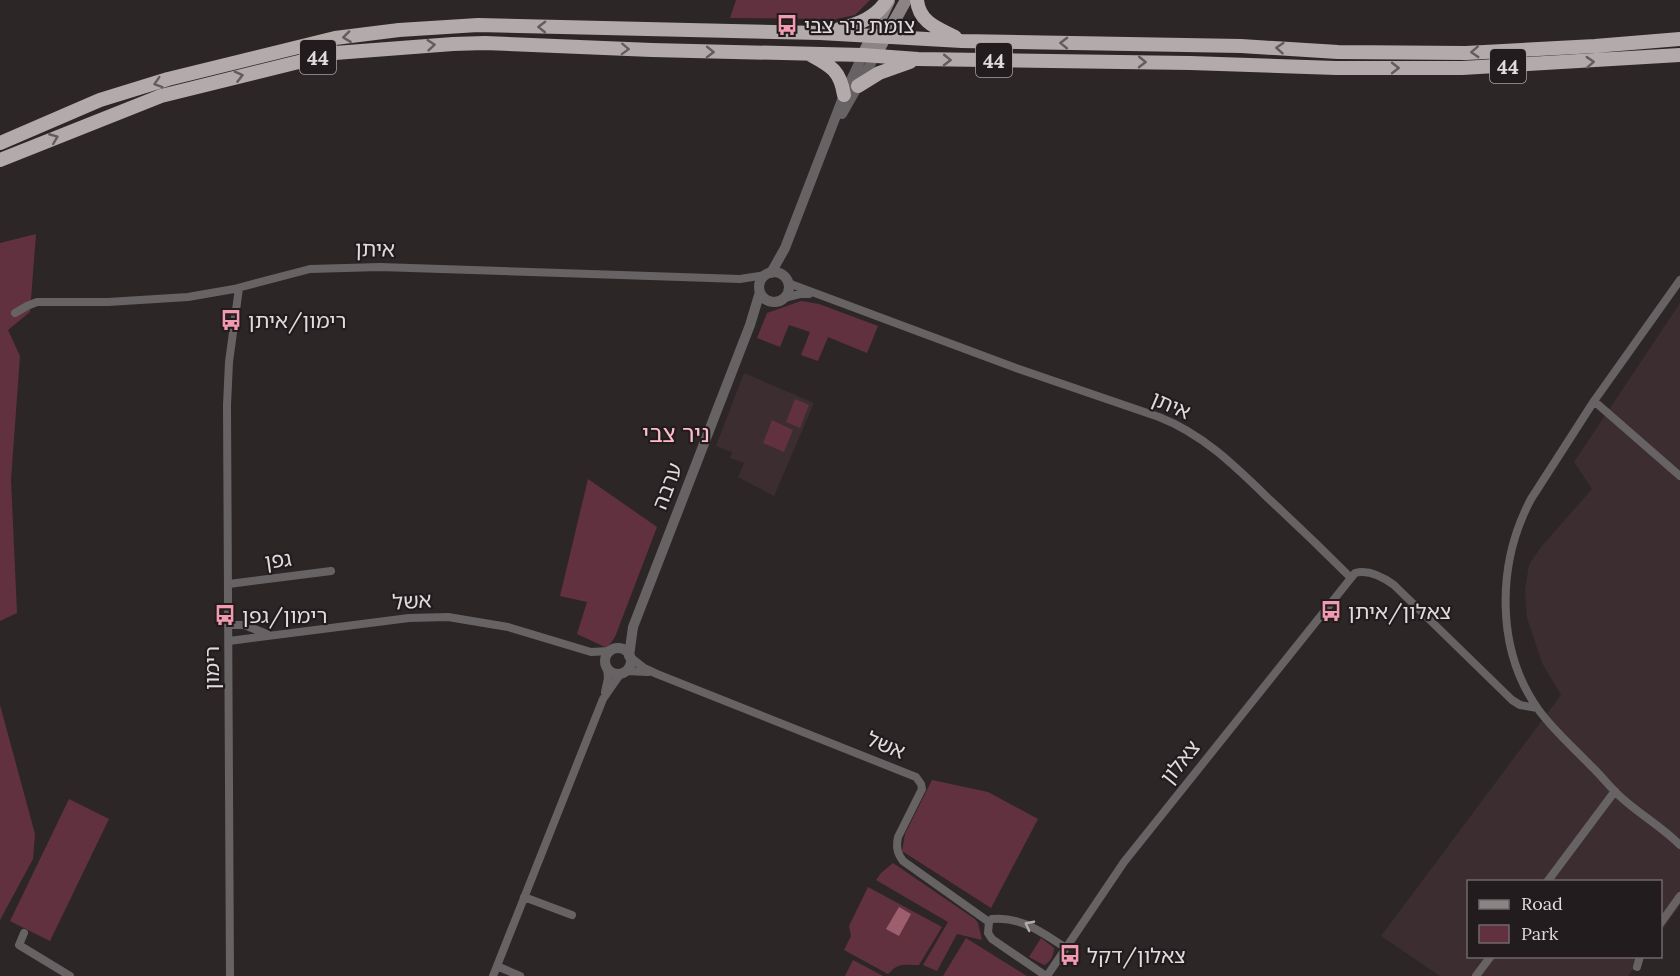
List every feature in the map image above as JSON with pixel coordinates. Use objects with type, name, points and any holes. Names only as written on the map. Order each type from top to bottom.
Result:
[{"type":"highway","points":[[820,33],[858,25],[876,13],[889,0]]},
{"type":"highway","points":[[917,0],[918,10],[931,25],[962,41]]},
{"type":"highway","name":"44","points":[[0,143],[100,100],[179,77],[335,38],[399,30],[478,25],[881,35],[962,41],[1241,46],[1338,52],[1466,53],[1680,39]]},
{"type":"highway","name":"44","points":[[0,160],[161,96],[335,53],[453,44],[808,53],[918,59],[1191,63],[1336,68],[1462,68],[1680,55]]},
{"type":"highway","points":[[808,53],[835,70],[840,77],[844,95]]},
{"type":"highway","points":[[858,86],[879,73],[918,59]]},
{"type":"highway","points":[[0,136],[65,114]]},
{"type":"main road","points":[[881,35],[889,0]]},
{"type":"main road","points":[[869,55],[906,0]]},
{"type":"street","points":[[826,143],[858,86],[869,55]]},
{"type":"street","points":[[785,248],[784,267],[788,293],[780,300],[767,300],[760,291],[760,282],[769,274],[785,248],[844,95],[869,55]]},
{"type":"street","name":"איתן","points":[[15,313],[37,302],[139,301],[189,297],[239,288],[310,269],[339,267],[740,279],[769,274]]},
{"type":"street","points":[[769,274],[778,273],[787,281]]},
{"type":"street","name":"איתן","points":[[740,279],[760,291]]},
{"type":"street","points":[[1680,280],[1594,401],[1530,499],[1516,530],[1509,560],[1506,595],[1510,640],[1520,674],[1537,708],[1615,791],[1680,845]]},
{"type":"street","name":"איתן","points":[[787,281],[816,294],[1041,377],[1159,417],[1181,427],[1212,447],[1236,467],[1350,577]]},
{"type":"street","name":"רימון","points":[[230,976],[228,385],[239,288]]},
{"type":"street","name":"ערבה","points":[[612,650],[621,645],[633,627],[750,325],[760,291]]},
{"type":"street","name":"איתן","points":[[780,300],[800,294],[816,294]]},
{"type":"street","name":"ערבה","points":[[750,325],[766,306],[780,300]]},
{"type":"street","points":[[1594,401],[1680,476]]},
{"type":"street","name":"גפן","points":[[229,584],[332,571]]},
{"type":"street","points":[[1350,577],[1359,572],[1385,579],[1408,597],[1512,700],[1520,705],[1537,708]]},
{"type":"street","name":"צאלון","points":[[1046,976],[1128,856],[1350,577]]},
{"type":"street","name":"אשל","points":[[229,641],[409,618],[448,617],[508,627],[585,651],[606,666]]},
{"type":"street","name":"אשל","points":[[229,625],[244,625],[266,634],[274,634]]},
{"type":"street","name":"ערבה","points":[[629,656],[633,627]]},
{"type":"street","points":[[493,976],[603,699],[608,678],[606,657],[612,650],[622,649],[629,656],[630,665],[603,699]]},
{"type":"street","name":"אשל","points":[[585,651],[612,650]]},
{"type":"street","name":"אשל","points":[[629,656],[644,668],[657,674],[916,777],[922,789],[898,837],[899,856],[989,922],[988,933],[992,939],[1046,976]]},
{"type":"street","points":[[606,666],[613,673],[623,672]]},
{"type":"street","name":"אשל","points":[[623,672],[657,674]]},
{"type":"street","points":[[1548,880],[1615,791]]},
{"type":"street","points":[[1662,921],[1680,896]]},
{"type":"street","points":[[524,897],[572,915]]},
{"type":"street","points":[[989,922],[998,918],[1020,921],[1065,948]]},
{"type":"street","points":[[24,933],[19,945],[70,976]]},
{"type":"street","points":[[1476,976],[1490,958]]},
{"type":"street","points":[[1637,967],[1640,958]]},
{"type":"street","points":[[497,966],[520,976]]},
{"type":"shaded area","points":[[1680,303],[1680,905],[1662,931],[1662,880],[1467,880],[1467,958],[1641,958],[1628,976],[1440,976],[1381,936],[1561,695],[1542,663],[1527,618],[1525,590],[1529,565],[1541,547],[1592,489],[1574,462]]},
{"type":"shaded area","points":[[744,373],[814,403],[774,496],[738,477],[744,463],[730,458],[732,452],[716,446]]},
{"type":"shaded area","points":[[899,907],[911,914],[899,936],[886,929]]},
{"type":"green space","points":[[736,0],[870,0],[855,15],[836,19],[730,18]]},
{"type":"green space","points":[[36,234],[30,312],[8,330],[20,356],[11,480],[17,613],[0,621],[0,243]]},
{"type":"green space","points":[[801,301],[819,304],[878,326],[867,353],[828,337],[818,361],[801,355],[810,332],[789,325],[780,347],[757,338],[767,313]]},
{"type":"green space","points":[[795,399],[809,405],[800,428],[786,422]]},
{"type":"green space","points":[[772,420],[793,430],[784,452],[763,443]]},
{"type":"green space","points":[[588,479],[657,527],[615,637],[607,648],[577,634],[587,602],[560,596]]},
{"type":"green space","points":[[0,705],[35,834],[33,859],[0,920]]},
{"type":"green space","points":[[932,780],[988,792],[1038,819],[991,908],[902,851],[905,834]]},
{"type":"green space","points":[[69,799],[109,819],[50,941],[10,921]]},
{"type":"green space","points":[[893,863],[975,919],[982,940],[957,934],[937,971],[923,965],[948,922],[876,880]]},
{"type":"green space","points":[[868,887],[942,927],[919,965],[899,966],[888,974],[844,950],[851,936],[849,926]]},
{"type":"green space","points":[[966,938],[1027,976],[943,976]]},
{"type":"green space","points":[[1041,938],[1054,948],[1051,958],[1044,965],[1029,957]]},
{"type":"green space","points":[[853,960],[883,976],[845,976]]},
{"type":"place","name":"צומת ניר צבי","points":[[787,25]]},
{"type":"place","name":"רימון/איתן","points":[[231,320]]},
{"type":"place","name":"צאלון/איתן","points":[[1331,611]]},
{"type":"place","name":"רימון/גפן","points":[[225,615]]},
{"type":"place","name":"צאלון/דקל","points":[[1070,955]]},
{"type":"district","name":"ניר צבי","points":[[676,433]]}]
